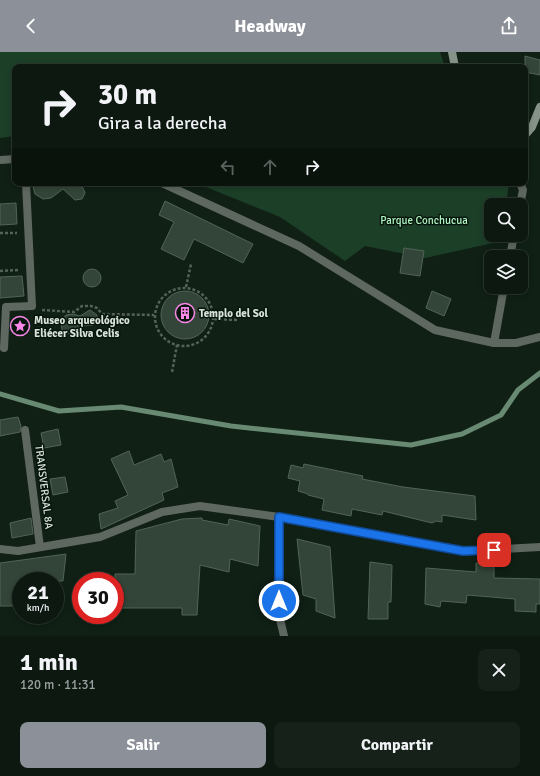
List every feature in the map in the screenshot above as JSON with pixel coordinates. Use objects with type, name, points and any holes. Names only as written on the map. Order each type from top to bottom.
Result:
[{"type":"street","points":[[452,52],[454,64]]},
{"type":"street","points":[[528,132],[532,127],[540,107]]},
{"type":"street","points":[[0,160],[12,159]]},
{"type":"street","points":[[4,348],[6,307],[32,306],[26,186]]},
{"type":"street","points":[[169,186],[299,246],[435,330],[494,342],[516,343],[540,337]]},
{"type":"street","points":[[521,186],[523,190],[521,198]]},
{"type":"street","points":[[494,342],[503,294]]},
{"type":"street","name":"TRANSVERSAL 8A","points":[[25,430],[40,547]]},
{"type":"street","points":[[0,549],[18,551],[100,537],[162,512],[200,506],[279,517],[463,551],[540,547]]},
{"type":"street","points":[[279,517],[279,615],[284,636]]},
{"type":"path","points":[[186,287],[191,264]]},
{"type":"path","points":[[0,271],[30,270]]},
{"type":"path","points":[[186,287],[203,294],[210,301],[214,319],[212,329],[206,337],[197,343],[187,346],[177,346],[168,342],[160,334],[154,315],[161,298],[168,292],[177,288],[186,287]]},
{"type":"path","points":[[32,306],[43,310],[74,312],[82,306],[91,306],[97,308],[102,314],[154,315]]},
{"type":"path","points":[[214,319],[237,320]]},
{"type":"path","points":[[172,372],[177,346]]},
{"type":"green space","points":[[0,52],[440,52],[444,64],[12,64],[12,136],[0,138]]},
{"type":"green space","name":"Parque Conchucua","points":[[203,186],[509,186],[507,198],[484,198],[484,242],[497,242],[425,258],[365,246],[345,261],[280,217]]},
{"type":"building","points":[[525,56],[540,60],[540,75],[528,73],[528,64],[525,64]]},
{"type":"building","points":[[33,186],[79,186],[83,188],[85,193],[82,199],[75,200],[63,189],[51,198],[43,199],[35,194]]},
{"type":"building","points":[[165,201],[253,244],[243,263],[194,239],[184,260],[161,249],[174,222],[159,215]]},
{"type":"building","points":[[16,203],[17,224],[0,225],[0,204]]},
{"type":"building","points":[[404,248],[424,251],[420,276],[400,273]]},
{"type":"building","points":[[92,269],[96,270],[100,274],[100,282],[96,286],[92,287],[88,286],[84,282],[83,278],[84,274],[88,270]]},
{"type":"building","points":[[22,276],[24,296],[0,298],[0,277]]},
{"type":"building","name":"Templo del Sol","points":[[180,291],[190,291],[202,298],[209,310],[209,320],[202,332],[190,339],[180,339],[172,335],[165,328],[161,320],[161,310],[165,302],[172,295]]},
{"type":"building","points":[[432,291],[451,299],[444,316],[426,308]]},
{"type":"building","points":[[90,310],[97,315],[98,321],[93,325],[83,326],[74,334],[68,334],[62,330],[61,321],[66,315],[73,314],[80,316]]},
{"type":"building","points":[[18,417],[21,426],[20,432],[0,436],[0,420]]},
{"type":"building","points":[[58,429],[61,445],[44,448],[41,433]]},
{"type":"building","points":[[129,451],[134,465],[161,454],[164,462],[171,459],[178,487],[162,493],[164,500],[101,529],[99,514],[118,508],[115,501],[128,495],[111,459]]},
{"type":"building","points":[[304,464],[363,476],[362,479],[403,487],[475,496],[476,520],[442,515],[442,522],[436,521],[432,523],[383,511],[382,515],[352,509],[351,516],[322,510],[324,499],[298,491],[300,481],[288,478],[291,465],[303,468]]},
{"type":"building","points":[[65,477],[68,492],[53,495],[50,479]]},
{"type":"building","points":[[31,518],[33,534],[12,538],[10,523]]},
{"type":"building","points":[[202,518],[202,520],[228,525],[229,519],[260,526],[258,566],[230,559],[229,572],[200,565],[197,615],[182,615],[182,608],[124,608],[124,574],[135,574],[136,531],[182,519]]},
{"type":"building","points":[[297,539],[330,547],[335,618],[316,611],[316,599],[303,595]]},
{"type":"building","points":[[66,554],[64,572],[12,572],[12,606],[0,606],[0,563]]},
{"type":"building","points":[[370,562],[392,565],[391,602],[388,602],[388,619],[368,619]]},
{"type":"building","points":[[476,563],[494,565],[494,578],[540,579],[540,604],[536,604],[536,612],[515,611],[515,599],[467,595],[466,603],[441,601],[440,607],[425,604],[426,568],[476,572]]},
{"type":"waterway","points":[[0,394],[59,411],[121,407],[231,426],[411,445],[462,434],[501,415],[518,390],[540,373]]},
{"type":"place","name":"Templo del Sol","points":[[185,313]]},
{"type":"place","name":"Museo arqueológico Eliécer Silva Celis","points":[[20,326]]},
{"type":"route","points":[[279,601],[279,517],[463,551],[494,550]]}]
